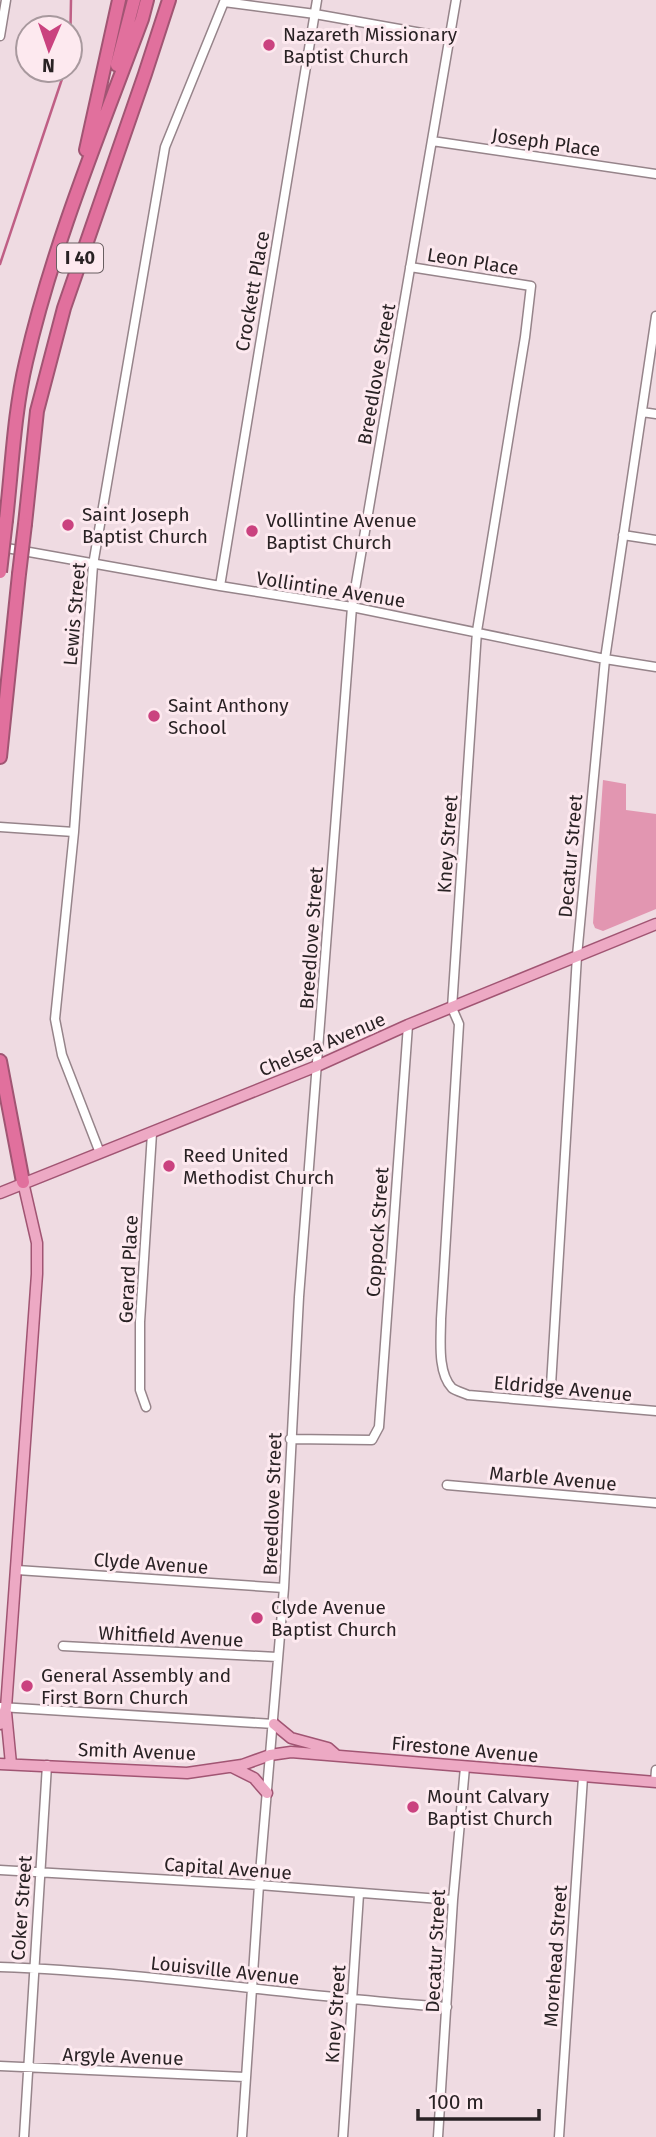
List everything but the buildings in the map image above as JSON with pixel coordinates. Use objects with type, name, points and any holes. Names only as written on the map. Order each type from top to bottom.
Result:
[{"type":"highway","points":[[74,202],[119,0]]},
{"type":"highway","points":[[83,176],[134,0]]},
{"type":"highway","name":"I 40","points":[[0,574],[26,364],[44,291],[147,0]]},
{"type":"highway","name":"I 40","points":[[0,757],[37,411],[64,308],[169,0]]},
{"type":"highway","points":[[0,1060],[23,1182]]},
{"type":"main road","name":"Chelsea Avenue","points":[[0,1193],[317,1066],[656,924]]},
{"type":"main road","points":[[0,1724],[16,1570],[37,1274],[37,1243],[23,1182]]},
{"type":"main road","points":[[3,1707],[5,1764]]},
{"type":"main road","points":[[274,1724],[291,1738],[328,1748],[337,1755]]},
{"type":"main road","name":"Firestone Avenue","points":[[270,1755],[291,1752],[337,1755],[656,1782]]},
{"type":"main road","name":"Smith Avenue","points":[[5,1764],[166,1773],[231,1767],[270,1755]]},
{"type":"main road","points":[[231,1767],[254,1778],[267,1793]]},
{"type":"street","points":[[0,36],[6,0]]},
{"type":"street","name":"Crockett Place","points":[[220,586],[317,0]]},
{"type":"street","name":"Breedlove Street","points":[[242,2137],[251,1986],[284,1588],[299,1297],[352,607],[456,0]]},
{"type":"street","name":"Lewis Street","points":[[100,1153],[62,1055],[55,1018],[74,832],[93,565],[165,147],[224,2],[315,14]]},
{"type":"street","points":[[315,14],[450,38]]},
{"type":"street","name":"Joseph Place","points":[[432,141],[656,174]]},
{"type":"street","name":"Leon Place","points":[[410,267],[531,286]]},
{"type":"street","name":"Kney Street","points":[[468,1395],[453,1388],[445,1372],[442,1352],[442,1306],[459,1024],[452,1008],[477,631],[531,286]]},
{"type":"street","name":"Decatur Street","points":[[550,1402],[577,956],[605,659],[656,316]]},
{"type":"street","points":[[642,412],[656,414]]},
{"type":"street","points":[[623,535],[656,540]]},
{"type":"street","name":"Vollintine Avenue","points":[[0,547],[93,565],[352,607],[656,667]]},
{"type":"street","points":[[0,827],[74,832]]},
{"type":"street","name":"Coppock Street","points":[[290,1440],[372,1440],[379,1426],[408,1026]]},
{"type":"street","name":"Gerard Place","points":[[146,1407],[140,1391],[140,1322],[152,1133]]},
{"type":"street","name":"Eldridge Avenue","points":[[468,1395],[656,1411]]},
{"type":"street","name":"Marble Avenue","points":[[447,1485],[656,1503]]},
{"type":"street","name":"Clyde Avenue","points":[[16,1570],[284,1588]]},
{"type":"street","name":"Whitfield Avenue","points":[[63,1646],[277,1657]]},
{"type":"street","points":[[3,1707],[274,1724]]},
{"type":"street","name":"Coker Street","points":[[24,2137],[47,1765]]},
{"type":"street","name":"Decatur Street","points":[[438,2137],[453,1900],[465,1767]]},
{"type":"street","points":[[656,1770],[656,1782]]},
{"type":"street","name":"Morehead Street","points":[[559,2137],[583,1777]]},
{"type":"street","name":"Capital Avenue","points":[[0,1870],[259,1885],[453,1900]]},
{"type":"street","name":"Kney Street","points":[[343,2137],[359,1894]]},
{"type":"street","name":"Louisville Avenue","points":[[0,1967],[251,1986],[352,2001],[447,2007]]},
{"type":"street","name":"Argyle Avenue","points":[[0,2066],[245,2077]]},
{"type":"shaded area","points":[[603,780],[626,784],[626,810],[656,814],[656,909],[603,931],[595,928],[593,923]]},
{"type":"waterway","points":[[71,0],[71,14]]},
{"type":"waterway","points":[[0,264],[60,84]]},
{"type":"place","name":"Nazareth Missionary Baptist Church","points":[[269,45]]},
{"type":"place","name":"Saint Joseph Baptist Church","points":[[68,525]]},
{"type":"place","name":"Vollintine Avenue Baptist Church","points":[[252,531]]},
{"type":"place","name":"Saint Anthony School","points":[[154,716]]},
{"type":"place","name":"Reed United Methodist Church","points":[[169,1166]]},
{"type":"place","name":"Clyde Avenue Baptist Church","points":[[257,1618]]},
{"type":"place","name":"General Assembly and First Born Church","points":[[27,1686]]},
{"type":"place","name":"Mount Calvary Baptist Church","points":[[413,1807]]}]
